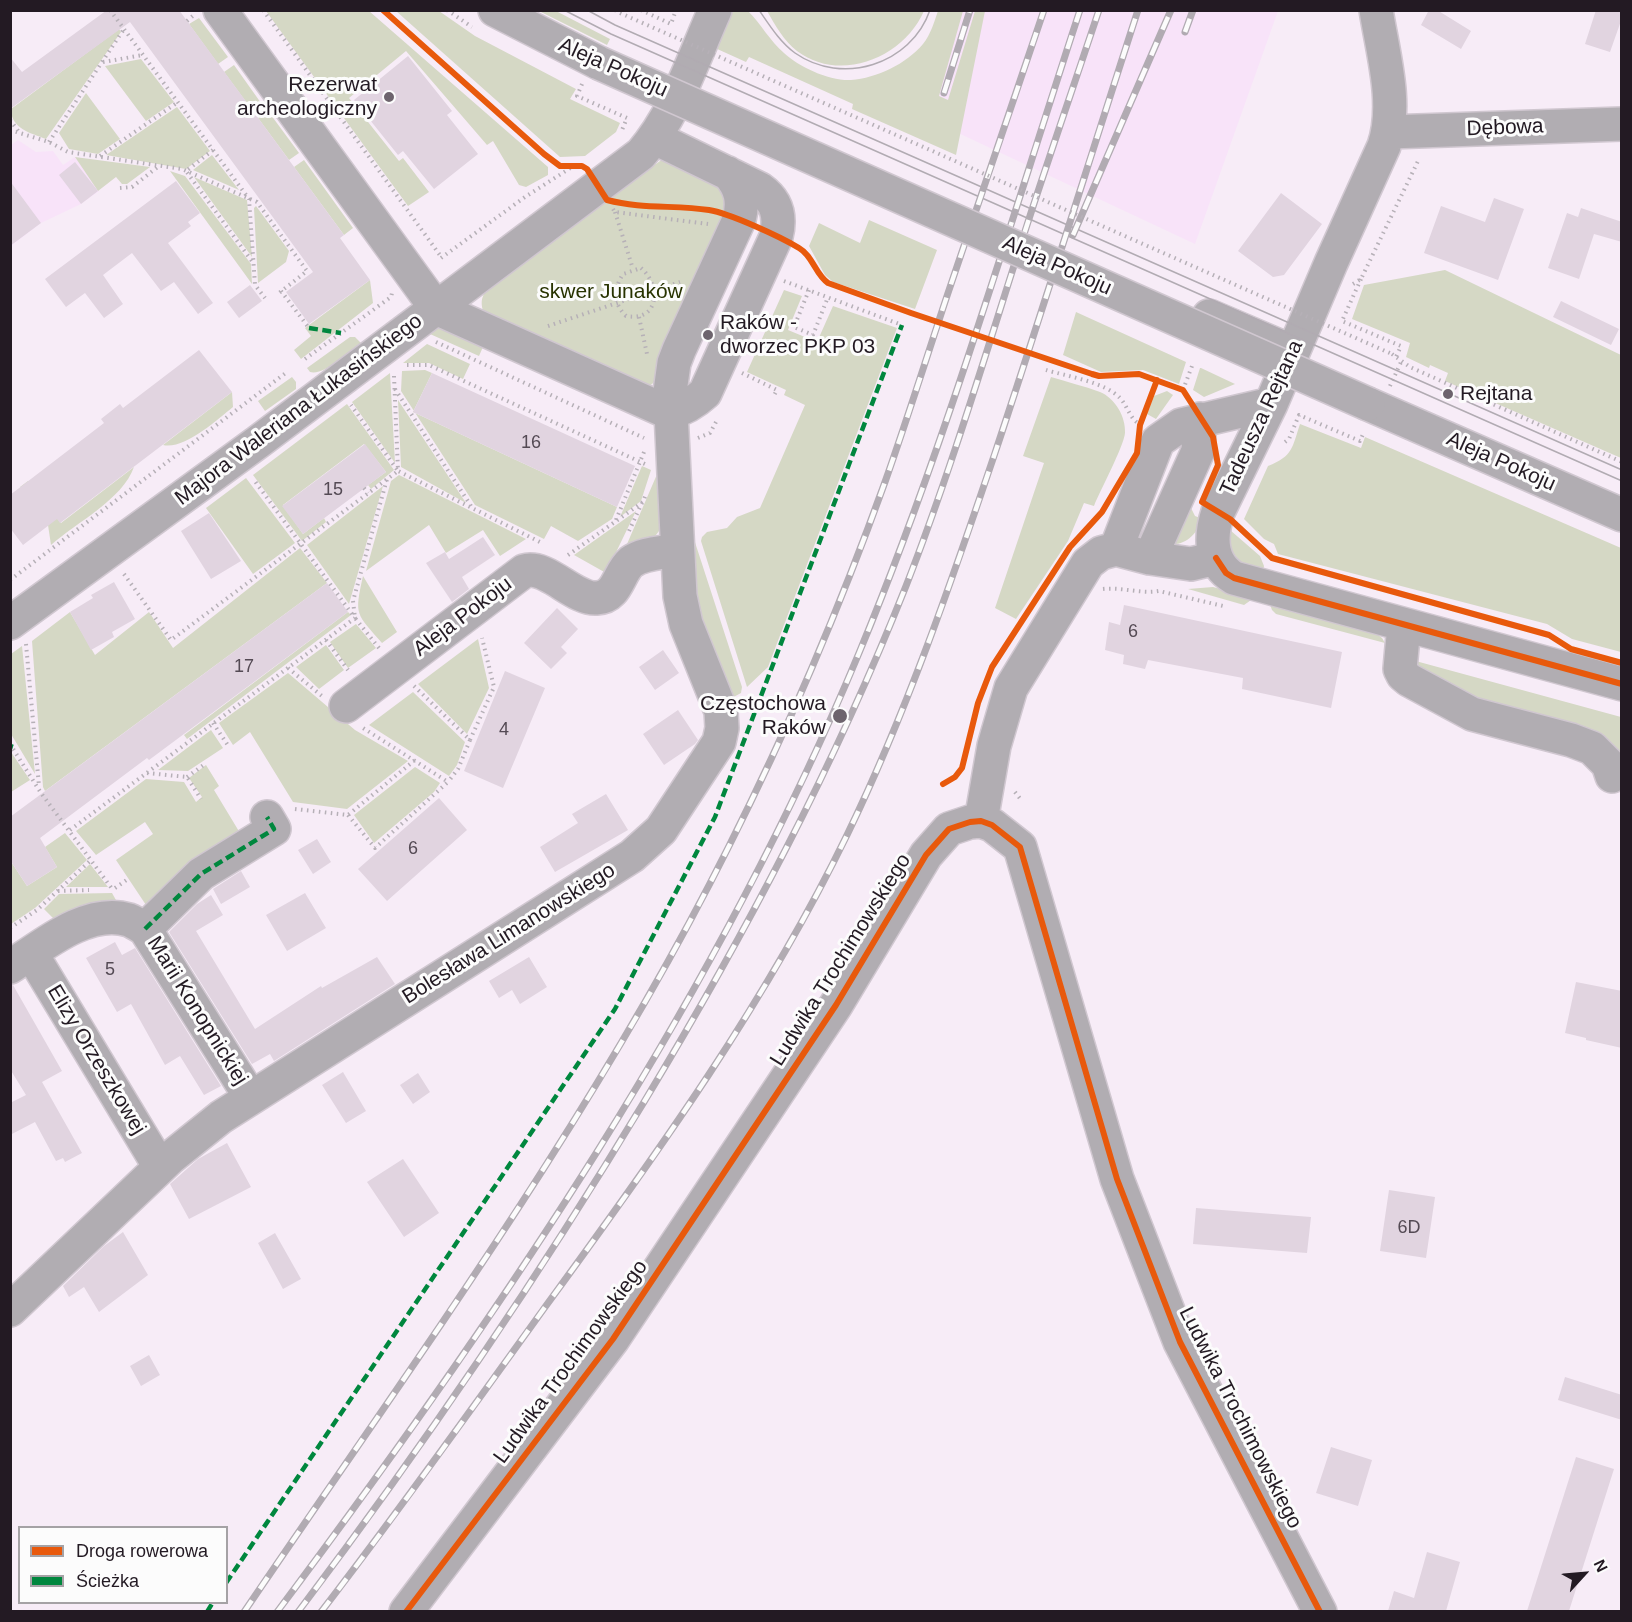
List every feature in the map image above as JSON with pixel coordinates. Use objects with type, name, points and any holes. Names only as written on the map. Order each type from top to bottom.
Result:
[{"type":"street","name":"Majora Waleriana Łukasińskiego","points":[[15,633],[432,324],[220,10]]},
{"type":"street","name":"Aleja Pokoju","points":[[495,10],[591,73],[1366,417],[1622,515]]},
{"type":"street","points":[[432,324],[641,154],[655,138],[667,118],[715,10]]},
{"type":"street","name":"Tadeusza Rejtana","points":[[1216,558],[1212,547],[1213,528],[1218,512],[1271,404],[1389,132],[1390,116],[1385,67],[1376,10]]},
{"type":"street","name":"Dębowa","points":[[1389,132],[1622,124]]},
{"type":"street","points":[[432,324],[670,413],[674,363],[739,220],[742,208],[739,189],[728,173],[655,138]]},
{"type":"street","points":[[1166,297],[1293,352]]},
{"type":"street","points":[[1116,549],[1158,441],[1181,425],[1271,404]]},
{"type":"street","name":"Bolesława Limanowskiego","points":[[10,1310],[160,1167],[221,1117],[632,856],[661,830],[719,742],[722,728],[721,711],[686,624],[680,596],[670,413]]},
{"type":"street","points":[[1150,558],[1198,451],[1200,420]]},
{"type":"street","points":[[981,821],[994,746],[1011,688],[1088,563],[1101,553],[1116,549],[1150,558],[1191,564],[1216,558],[1226,573],[1234,578],[1622,684]]},
{"type":"street","name":"Aleja Pokoju","points":[[348,705],[524,571],[536,570],[586,596],[597,598],[608,595],[616,588],[626,568],[633,561],[676,550]]},
{"type":"street","points":[[1404,625],[1400,669],[1409,680],[1472,714],[1571,740],[1592,748],[1608,764],[1612,776]]},
{"type":"street","points":[[137,924],[201,874],[274,829],[280,813]]},
{"type":"street","name":"Ludwika Trochimowskiego","points":[[406,1611],[613,1339],[836,1005],[926,855],[950,829],[981,821],[992,825],[1020,847],[1117,1179],[1180,1342],[1320,1611]]},
{"type":"street","name":"Marii Konopnickiej","points":[[21,960],[62,933],[85,922],[107,917],[137,924],[251,1098]]},
{"type":"street","name":"Elizy Orzeszkowej","points":[[21,960],[160,1167]]},
{"type":"path","points":[[110,10],[249,199],[255,285],[265,298]]},
{"type":"path","points":[[263,10],[442,258]]},
{"type":"path","points":[[615,10],[1394,355],[1410,367],[1622,462]]},
{"type":"path","points":[[641,10],[670,24],[676,10]]},
{"type":"path","points":[[49,142],[124,29]]},
{"type":"path","points":[[102,62],[143,55]]},
{"type":"path","points":[[591,73],[577,96],[627,118],[621,132]]},
{"type":"path","points":[[99,157],[178,102]]},
{"type":"path","points":[[10,120],[19,133]]},
{"type":"path","points":[[10,130],[49,142],[68,152],[186,171],[257,202],[307,271],[280,292],[309,328]]},
{"type":"path","points":[[186,171],[213,150]]},
{"type":"path","points":[[120,188],[132,187],[160,166]]},
{"type":"path","points":[[434,264],[525,197],[572,167]]},
{"type":"path","points":[[186,171],[254,265]]},
{"type":"path","points":[[611,206],[633,269]]},
{"type":"path","points":[[615,212],[715,225]]},
{"type":"path","points":[[641,268],[645,272],[654,290],[652,306],[649,311],[639,317],[626,316],[616,303],[615,293],[619,280],[623,274],[633,269],[641,268]]},
{"type":"path","points":[[544,328],[687,279]]},
{"type":"path","points":[[1361,279],[1342,321],[1401,346],[1394,355]]},
{"type":"path","points":[[781,280],[902,325]]},
{"type":"path","points":[[305,359],[391,297],[393,289]]},
{"type":"path","points":[[809,290],[794,327],[813,335],[828,297]]},
{"type":"path","points":[[639,317],[648,362]]},
{"type":"path","points":[[432,324],[649,441]]},
{"type":"path","points":[[394,365],[398,471]]},
{"type":"path","points":[[405,365],[429,365],[656,469]]},
{"type":"path","points":[[1180,388],[1192,366]]},
{"type":"path","points":[[1046,370],[1089,382],[1112,392],[1120,398],[1132,420],[1143,427],[1144,416]]},
{"type":"path","points":[[10,580],[287,372]]},
{"type":"path","points":[[739,372],[777,390],[773,397]]},
{"type":"path","points":[[395,388],[473,508]]},
{"type":"path","points":[[347,400],[398,471],[546,545]]},
{"type":"path","points":[[1289,439],[1299,415],[1360,441],[1366,417]]},
{"type":"path","points":[[615,523],[645,451]]},
{"type":"path","points":[[119,568],[171,640],[398,471]]},
{"type":"path","points":[[70,830],[355,618],[248,472]]},
{"type":"path","points":[[364,488],[368,493]]},
{"type":"path","points":[[567,555],[643,502],[647,491]]},
{"type":"path","points":[[330,514],[334,519]]},
{"type":"path","points":[[1096,591],[1121,588],[1149,593],[1159,591],[1231,608]]},
{"type":"path","points":[[470,741],[494,687],[475,608]]},
{"type":"path","points":[[15,633],[26,638],[39,789]]},
{"type":"path","points":[[326,640],[348,705]]},
{"type":"path","points":[[288,668],[348,705],[416,760],[448,782],[375,848],[348,815]]},
{"type":"path","points":[[213,723],[229,747]]},
{"type":"path","points":[[10,744],[39,789],[137,924]]},
{"type":"path","points":[[280,813],[348,815],[416,760]]},
{"type":"path","points":[[146,773],[187,777],[205,764]]},
{"type":"path","points":[[187,777],[201,799]]},
{"type":"path","points":[[1010,785],[1022,801]]},
{"type":"path","points":[[10,928],[37,909],[91,860]]},
{"type":"path","points":[[102,890],[113,890],[128,879]]},
{"type":"path","points":[[57,891],[91,890]]},
{"type":"shaded area","points":[[945,11],[1278,11],[1195,244],[922,116]]},
{"type":"shaded area","points":[[18,140],[36,152],[53,151],[63,165],[75,157],[99,191],[81,204],[41,223],[11,246],[11,145]]},
{"type":"green space","points":[[266,11],[369,11],[548,167],[548,175],[526,187],[519,185],[493,141],[487,145],[406,51],[349,98],[399,161],[403,158],[429,192],[408,206]]},
{"type":"green space","points":[[396,11],[439,11],[475,36],[576,89],[570,99],[620,123],[616,132],[585,156],[560,157]]},
{"type":"green space","points":[[539,11],[556,11],[610,39],[607,45]]},
{"type":"green space","points":[[731,11],[748,11],[779,48],[798,63],[824,76],[851,80],[881,73],[908,58],[926,40],[938,11],[963,11],[939,96],[948,100],[975,11],[985,11],[956,155],[852,109],[853,104],[749,57],[746,62],[715,48]]},
{"type":"green space","points":[[767,11],[924,11],[915,27],[887,53],[870,61],[851,65],[833,65],[814,61],[792,47]]},
{"type":"green space","points":[[199,18],[228,57],[218,64],[189,24]]},
{"type":"green space","points":[[119,29],[121,32],[46,139],[18,126],[11,109]]},
{"type":"green space","points":[[141,59],[174,102],[146,121],[105,66]]},
{"type":"green space","points":[[234,65],[261,103],[252,110],[224,72]]},
{"type":"green space","points":[[86,93],[120,139],[98,154],[69,149],[59,133]]},
{"type":"green space","points":[[177,107],[210,151],[186,169],[106,155]]},
{"type":"green space","points":[[268,111],[299,153],[289,160],[258,118]]},
{"type":"green space","points":[[212,155],[239,190],[193,170]]},
{"type":"green space","points":[[75,157],[150,167],[127,184],[122,184],[116,177],[98,191]]},
{"type":"green space","name":"skwer Junaków","points":[[666,159],[718,178],[731,198],[658,378],[652,384],[646,388],[483,311],[482,298],[489,287],[660,161]]},
{"type":"green space","points":[[304,160],[353,228],[344,235],[294,167]]},
{"type":"green space","points":[[170,171],[185,176],[251,264],[252,284]]},
{"type":"green space","points":[[194,177],[247,200],[252,257]]},
{"type":"green space","points":[[256,206],[289,251],[286,262],[258,283],[254,208]]},
{"type":"green space","points":[[869,220],[937,250],[915,309],[833,282],[825,275],[809,246],[819,223],[860,243]]},
{"type":"green space","points":[[1445,270],[1621,355],[1621,458],[1445,381],[1448,373],[1430,365],[1429,368],[1406,357],[1410,343],[1352,319],[1364,285]]},
{"type":"green space","points":[[370,280],[373,303],[301,359],[294,350],[311,336],[305,328]]},
{"type":"green space","points":[[784,290],[802,296],[788,330],[817,342],[833,306],[897,328],[768,667],[747,687],[701,541],[707,532],[727,528],[737,517],[760,508],[805,405],[784,395],[786,390],[747,372]]},
{"type":"green space","points":[[1076,312],[1186,362],[1179,384],[1143,370],[1101,372],[1063,355]]},
{"type":"green space","points":[[444,326],[486,340],[479,356],[430,334],[430,331]]},
{"type":"green space","points":[[350,337],[355,337],[361,343],[329,367],[310,372],[307,368]]},
{"type":"green space","points":[[427,344],[470,364],[463,379],[429,363],[403,363]]},
{"type":"green space","points":[[1200,368],[1235,384],[1204,397],[1193,390]]},
{"type":"green space","points":[[425,370],[432,373],[414,411],[401,391],[402,371]]},
{"type":"green space","points":[[390,373],[395,463],[352,402]]},
{"type":"green space","points":[[292,377],[296,382],[296,389],[265,411],[258,401]]},
{"type":"green space","points":[[1051,377],[1105,395],[1115,403],[1124,421],[1125,433],[1094,506],[1084,503],[1068,541],[1016,619],[995,608],[1044,463],[1023,456]]},
{"type":"green space","points":[[1167,391],[1173,395],[1156,419],[1147,414],[1154,396]]},
{"type":"green space","points":[[232,392],[233,407],[209,426],[181,443],[163,445]]},
{"type":"green space","points":[[398,400],[466,503],[401,467]]},
{"type":"green space","points":[[347,404],[394,470],[371,489],[368,485],[386,472],[364,444],[283,505],[303,534],[324,518],[326,522],[302,541],[253,475]]},
{"type":"green space","points":[[415,413],[617,507],[612,519],[578,541],[551,526],[544,539],[475,505]]},
{"type":"green space","points":[[1300,424],[1361,448],[1365,437],[1621,548],[1621,652],[1572,639],[1547,624],[1278,554],[1274,544],[1264,539],[1244,519],[1268,466],[1287,455]]},
{"type":"green space","points":[[1210,459],[1191,508],[1195,516],[1203,519],[1190,538],[1181,543],[1170,544]]},
{"type":"green space","points":[[661,465],[665,523],[653,539],[621,558]]},
{"type":"green space","points":[[642,466],[651,470],[641,501],[620,517]]},
{"type":"green space","points":[[134,467],[120,490],[98,510],[51,545],[48,525],[20,487],[28,481],[61,523]]},
{"type":"green space","points":[[399,475],[526,539],[500,556],[483,530],[446,553],[429,525],[366,571],[391,481]]},
{"type":"green space","points":[[246,478],[295,543],[253,574],[206,508]]},
{"type":"green space","points":[[383,486],[349,604],[307,545]]},
{"type":"green space","points":[[636,511],[606,573],[574,555]]},
{"type":"green space","points":[[691,530],[742,687],[741,693],[730,699],[695,613]]},
{"type":"green space","points":[[1230,530],[1260,556],[1264,566],[1262,576],[1237,558],[1229,538]]},
{"type":"green space","points":[[300,548],[327,583],[45,791],[32,641],[70,612],[95,655],[149,612],[173,648]]},
{"type":"green space","points":[[363,576],[397,632],[382,643],[359,613]]},
{"type":"green space","points":[[1213,587],[1254,598],[1244,605],[1188,589]]},
{"type":"green space","points":[[1269,602],[1374,632],[1385,643],[1276,614]]},
{"type":"green space","points":[[348,612],[351,615],[187,739],[184,735]]},
{"type":"green space","points":[[356,624],[376,648],[348,668],[330,642]]},
{"type":"green space","points":[[478,639],[489,688],[467,734],[418,684]]},
{"type":"green space","points":[[326,645],[344,670],[319,689],[296,667]]},
{"type":"green space","points":[[22,646],[35,774],[11,734],[11,654]]},
{"type":"green space","points":[[1412,660],[1621,717],[1621,772],[1410,672]]},
{"type":"green space","points":[[288,673],[355,730],[408,761],[347,809],[293,802],[250,732],[233,745],[219,723]]},
{"type":"green space","points":[[413,692],[465,742],[457,765],[449,776],[369,725]]},
{"type":"green space","points":[[211,730],[223,748],[188,771],[158,770]]},
{"type":"green space","points":[[11,752],[30,780],[11,792]]},
{"type":"green space","points":[[206,765],[219,786],[214,790],[240,833],[205,852],[195,867],[146,905],[116,860],[153,834],[145,822],[96,855],[76,831],[146,779],[184,782],[196,802],[202,797],[189,778]]},
{"type":"green space","points":[[415,767],[440,783],[434,792],[374,843],[354,815]]},
{"type":"green space","points":[[65,833],[87,860],[35,908],[11,924],[10,860],[27,886],[57,867],[45,847]]},
{"type":"green space","points":[[90,864],[108,887],[66,887]]},
{"type":"green space","points":[[112,893],[121,909],[57,922],[44,909],[59,894]]},
{"type":"building","points":[[107,10],[179,10],[344,235],[340,238],[370,280],[309,324],[286,292],[313,272],[130,22],[10,109],[10,57],[22,72]]},
{"type":"building","points":[[1429,10],[1437,10],[1471,31],[1461,49],[1421,25]]},
{"type":"building","points":[[1596,10],[1622,10],[1622,18],[1610,52],[1585,44]]},
{"type":"building","points":[[408,56],[452,111],[447,115],[478,154],[434,189],[403,151],[398,155],[354,100]]},
{"type":"building","points":[[75,162],[98,191],[81,204],[59,175]]},
{"type":"building","points":[[10,181],[41,223],[10,246]]},
{"type":"building","points":[[176,181],[200,213],[188,222],[191,226],[168,243],[213,303],[198,314],[174,282],[161,291],[132,253],[103,275],[123,304],[104,318],[85,293],[66,307],[45,279]]},
{"type":"building","points":[[1281,193],[1322,224],[1284,275],[1273,277],[1238,251]]},
{"type":"building","points":[[1494,198],[1524,209],[1498,280],[1424,253],[1441,206],[1485,222]]},
{"type":"building","points":[[1581,208],[1622,222],[1622,242],[1594,234],[1579,279],[1548,268],[1567,213],[1578,217]]},
{"type":"building","points":[[250,285],[262,301],[239,318],[227,302]]},
{"type":"building","points":[[1561,301],[1619,329],[1611,345],[1553,317]]},
{"type":"building","points":[[199,350],[232,392],[60,523],[57,519],[23,545],[10,528],[10,495],[104,423],[101,419],[120,404],[123,408]]},
{"type":"building","points":[[432,373],[635,466],[617,507],[413,412]]},
{"type":"building","points":[[365,444],[386,472],[303,534],[282,506]]},
{"type":"building","points":[[209,513],[241,561],[211,579],[181,531]]},
{"type":"building","points":[[483,537],[495,555],[462,577],[469,589],[452,602],[426,563],[445,552],[449,559]]},
{"type":"building","points":[[114,582],[135,619],[112,632],[114,637],[91,650],[70,612],[93,598],[91,595]]},
{"type":"building","points":[[327,583],[348,612],[40,838],[57,867],[27,886],[10,860],[10,817]]},
{"type":"building","points":[[1124,605],[1342,652],[1331,708],[1242,689],[1243,678],[1148,660],[1145,669],[1123,664],[1124,655],[1105,650],[1109,622],[1120,625]]},
{"type":"building","points":[[557,608],[578,629],[561,647],[567,653],[551,669],[524,643]]},
{"type":"building","points":[[663,650],[679,673],[655,690],[639,667]]},
{"type":"building","points":[[505,671],[545,688],[503,788],[464,771]]},
{"type":"building","points":[[678,710],[698,740],[664,765],[643,734]]},
{"type":"building","points":[[606,794],[628,830],[555,872],[540,847],[578,823],[572,814]]},
{"type":"building","points":[[439,798],[467,830],[387,901],[358,869]]},
{"type":"building","points":[[317,839],[331,862],[313,874],[298,850]]},
{"type":"building","points":[[241,871],[250,887],[221,904],[213,889]]},
{"type":"building","points":[[305,893],[326,928],[287,951],[266,915]]},
{"type":"building","points":[[211,895],[223,915],[196,931],[255,1029],[321,986],[322,988],[377,957],[395,984],[274,1061],[270,1054],[252,1064],[169,932],[197,904]]},
{"type":"building","points":[[115,942],[122,955],[135,948],[221,1086],[204,1095],[180,1056],[165,1065],[131,1004],[117,1012],[86,958]]},
{"type":"building","points":[[529,957],[547,987],[520,1004],[512,990],[499,998],[489,981]]},
{"type":"building","points":[[1576,982],[1622,991],[1622,1048],[1565,1033]]},
{"type":"building","points":[[13,985],[62,1071],[42,1082],[82,1153],[65,1162],[63,1158],[56,1161],[35,1122],[10,1135],[10,1103],[26,1095],[10,1069],[10,986]]},
{"type":"building","points":[[343,1072],[366,1111],[346,1123],[322,1085]]},
{"type":"building","points":[[418,1073],[430,1092],[413,1104],[400,1085]]},
{"type":"building","points":[[227,1143],[251,1187],[189,1219],[170,1184],[198,1159]]},
{"type":"building","points":[[403,1159],[439,1213],[404,1237],[367,1182]]},
{"type":"building","points":[[1389,1190],[1435,1197],[1426,1258],[1380,1251]]},
{"type":"building","points":[[1196,1208],[1311,1217],[1307,1253],[1193,1244]]},
{"type":"building","points":[[123,1232],[148,1275],[99,1312],[84,1287],[69,1297],[63,1286],[104,1246]]},
{"type":"building","points":[[275,1233],[301,1279],[283,1289],[258,1243]]},
{"type":"building","points":[[149,1355],[160,1375],[141,1386],[130,1366]]},
{"type":"building","points":[[1565,1377],[1622,1395],[1622,1420],[1558,1400]]},
{"type":"building","points":[[1331,1447],[1372,1460],[1358,1506],[1316,1493]]},
{"type":"building","points":[[1576,1457],[1614,1469],[1569,1611],[1527,1611]]},
{"type":"building","points":[[1427,1552],[1460,1562],[1446,1611],[1388,1611],[1394,1591],[1414,1598]]},
{"type":"tram line","points":[[564,10],[611,34],[1622,481]]},
{"type":"tram line","points":[[587,10],[615,25],[1622,470]]},
{"type":"tram line","points":[[759,10],[780,39],[795,53],[814,63],[833,68],[873,65],[891,56],[908,45],[921,29],[930,10]]},
{"type":"railway","points":[[944,93],[970,10]]},
{"type":"railway","points":[[244,1612],[436,1332],[560,1143],[675,948],[728,848],[792,713],[868,529],[1044,10]]},
{"type":"railway","points":[[277,1612],[442,1385],[522,1268],[598,1150],[671,1030],[739,907],[802,781],[859,653],[891,574],[948,415],[1080,10]]},
{"type":"railway","points":[[298,1612],[434,1425],[563,1233],[681,1040],[786,850],[849,720],[923,542],[1099,10]]},
{"type":"railway","points":[[321,1612],[436,1459],[589,1247],[708,1076],[781,958],[847,835],[909,694],[962,550],[1138,10]]},
{"type":"railway","points":[[1073,235],[1171,10]]},
{"type":"railway","points":[[1185,32],[1193,10]]},
{"type":"marked path","points":[[228,1580],[615,1009],[715,817],[902,325]]},
{"type":"marked path","points":[[309,328],[341,333]]},
{"type":"marked path","points":[[145,929],[201,874],[274,829],[267,817]]},
{"type":"marked path","points":[[207,1612],[212,1604]]},
{"type":"cycle path","points":[[383,10],[544,154],[560,166],[582,166],[587,169],[607,200],[632,205],[718,212],[768,232],[804,251],[828,283],[1092,374],[1099,376],[1139,374],[1183,390],[1213,437],[1218,465],[1202,502],[1230,519],[1272,558],[1549,635],[1571,649],[1622,663]]},
{"type":"cycle path","points":[[943,784],[955,777],[962,768],[978,703],[992,667],[1070,547],[1102,512],[1137,453],[1140,425],[1157,380]]},
{"type":"cycle path","points":[[1216,558],[1226,573],[1234,578],[1622,684]]},
{"type":"cycle path","points":[[406,1612],[613,1339],[836,1005],[926,855],[949,829],[981,821],[992,825],[1020,847],[1117,1179],[1180,1342],[1320,1612]]},
{"type":"place","name":"Rezerwat archeologiczny","points":[[389,97]]},
{"type":"place","name":"Raków - dworzec PKP 03","points":[[708,335]]},
{"type":"place","name":"Rejtana","points":[[1448,394]]},
{"type":"place","name":"Częstochowa Raków","points":[[840,716]]}]
